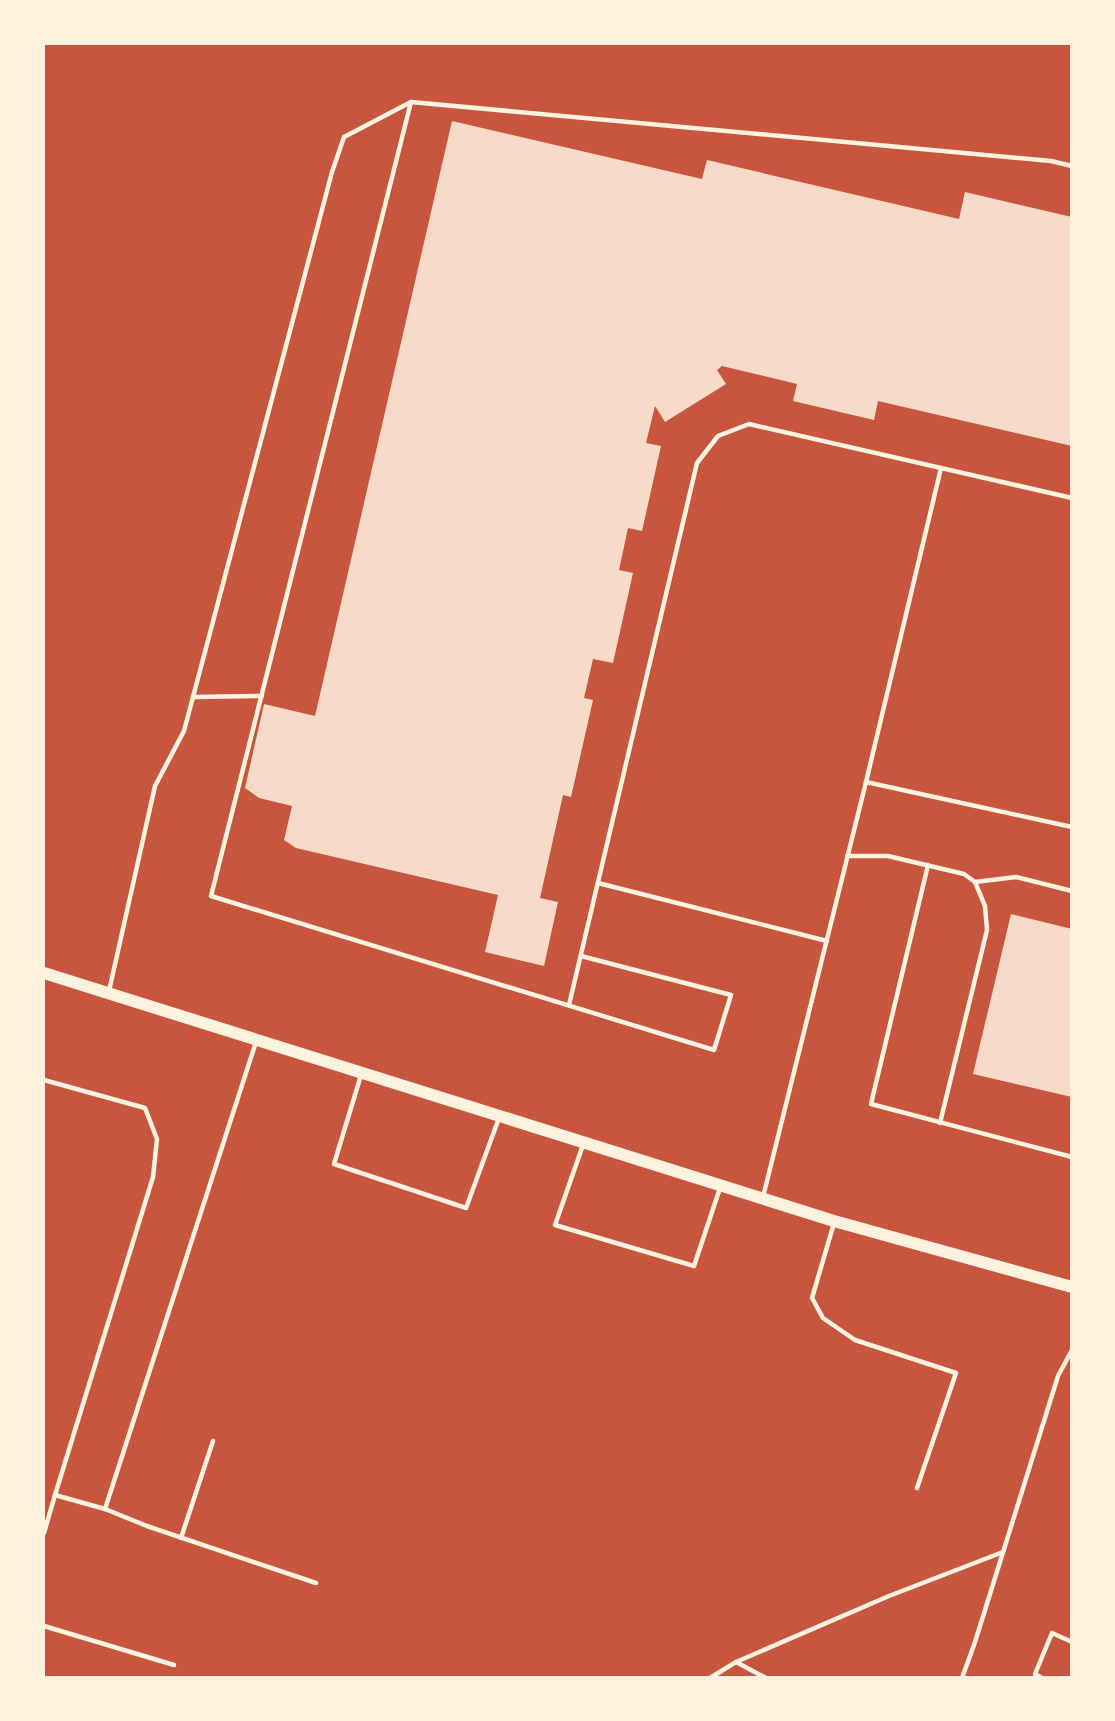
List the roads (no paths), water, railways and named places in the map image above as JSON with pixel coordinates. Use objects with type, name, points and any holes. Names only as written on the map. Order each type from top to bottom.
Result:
[{"type":"main road","points":[[44,973],[834,1221],[1071,1287]]},
{"type":"lane","points":[[109,994],[155,786],[184,731],[332,172],[344,137],[411,102],[1039,160],[1071,166]]},
{"type":"lane","points":[[411,102],[211,896],[714,1050],[731,995],[581,956]]},
{"type":"lane","points":[[569,1005],[697,463],[718,436],[748,424],[1071,498]]},
{"type":"lane","points":[[763,1198],[941,468]]},
{"type":"lane","points":[[192,697],[262,696]]},
{"type":"lane","points":[[866,782],[1071,826]]},
{"type":"lane","points":[[847,856],[888,856],[964,874],[975,882],[985,906],[987,930],[940,1123]]},
{"type":"lane","points":[[927,865],[871,1104],[1071,1157]]},
{"type":"lane","points":[[975,882],[1016,878],[1071,891]]},
{"type":"lane","points":[[598,883],[827,941]]},
{"type":"lane","points":[[105,1509],[256,1040]]},
{"type":"lane","points":[[362,1073],[334,1164],[466,1208],[500,1116]]},
{"type":"lane","points":[[44,1080],[145,1108],[157,1139],[153,1177],[44,1533]]},
{"type":"lane","points":[[584,1142],[555,1225],[694,1266],[721,1185]]},
{"type":"lane","points":[[834,1221],[812,1298],[823,1318],[855,1340],[956,1373],[917,1488]]},
{"type":"lane","points":[[962,1677],[1058,1377],[1071,1350]]},
{"type":"lane","points":[[182,1538],[213,1442]]},
{"type":"lane","points":[[55,1495],[105,1509],[182,1538],[316,1583]]},
{"type":"lane","points":[[710,1677],[736,1662],[889,1596],[1003,1552]]},
{"type":"lane","points":[[44,1626],[174,1665]]},
{"type":"lane","points":[[1042,1677],[1035,1674],[1052,1633],[1071,1642]]},
{"type":"lane","points":[[736,1662],[766,1677]]}]
